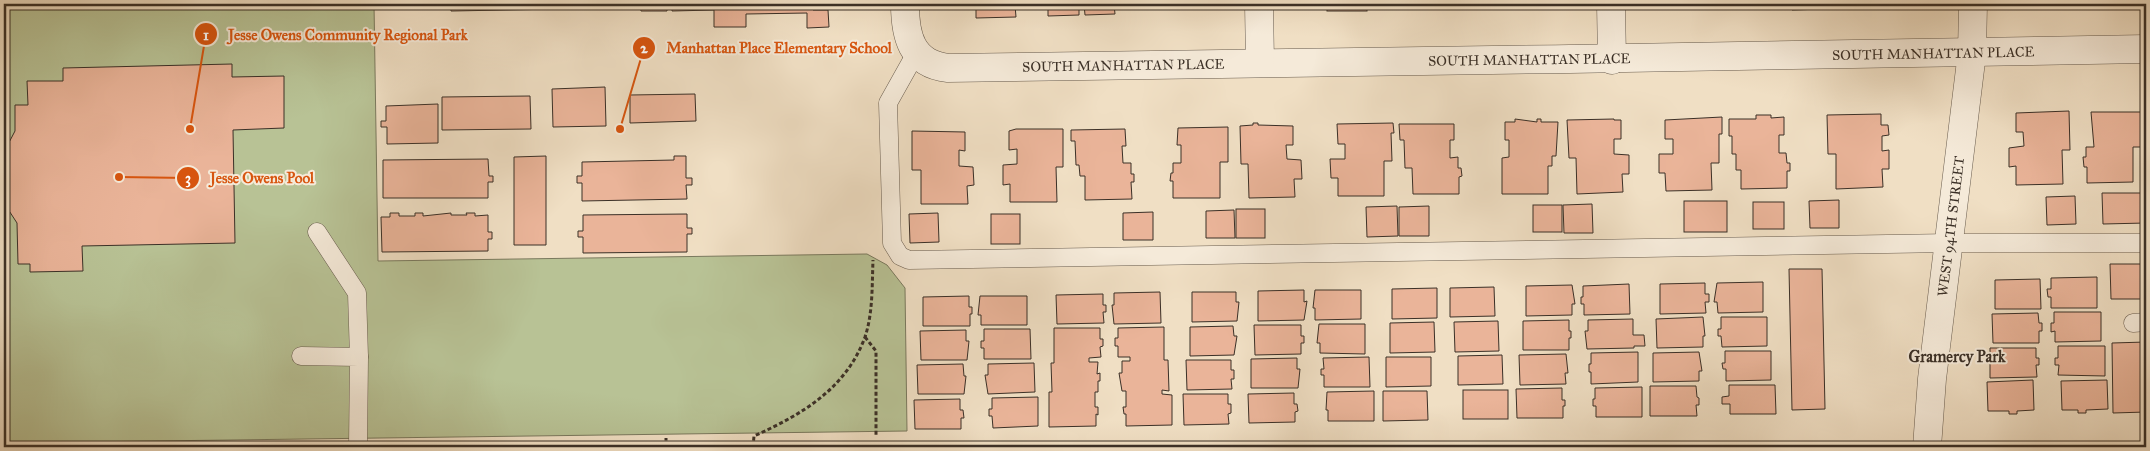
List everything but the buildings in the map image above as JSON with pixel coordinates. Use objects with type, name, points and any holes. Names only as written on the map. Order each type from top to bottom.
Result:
[{"type":"street","points":[[905,4],[906,34],[916,52]]},
{"type":"street","points":[[1259,4],[1260,63]]},
{"type":"street","points":[[1611,4],[1612,60]]},
{"type":"street","name":"WEST 94TH STREET","points":[[1927,447],[1932,379],[1972,53],[1973,4]]},
{"type":"street","name":"SOUTH MANHATTAN PLACE","points":[[916,52],[924,60],[937,67],[948,68],[1612,60],[2146,49]]},
{"type":"lane","points":[[916,52],[888,103],[892,243],[900,256],[910,260],[1950,243],[2146,243]]},
{"type":"lane","points":[[317,232],[357,293],[359,357],[358,447]]},
{"type":"lane","points":[[301,356],[359,357]]},
{"type":"path","points":[[753,447],[754,436],[784,423],[810,408],[848,370],[865,337],[872,288],[873,250]]},
{"type":"path","points":[[865,337],[876,351],[876,435]]},
{"type":"path","points":[[666,438],[666,447]]},
{"type":"green space","points":[[4,4],[374,4],[378,261],[867,254],[887,265],[905,288],[907,431],[4,443]]},
{"type":"place","name":"Jesse Owens Community Regional Park","points":[[190,129]]},
{"type":"place","name":"Manhattan Place Elementary School","points":[[620,129]]},
{"type":"place","name":"Jesse Owens Pool","points":[[119,177]]},
{"type":"district","name":"Gramercy Park","points":[[1957,356]]}]
